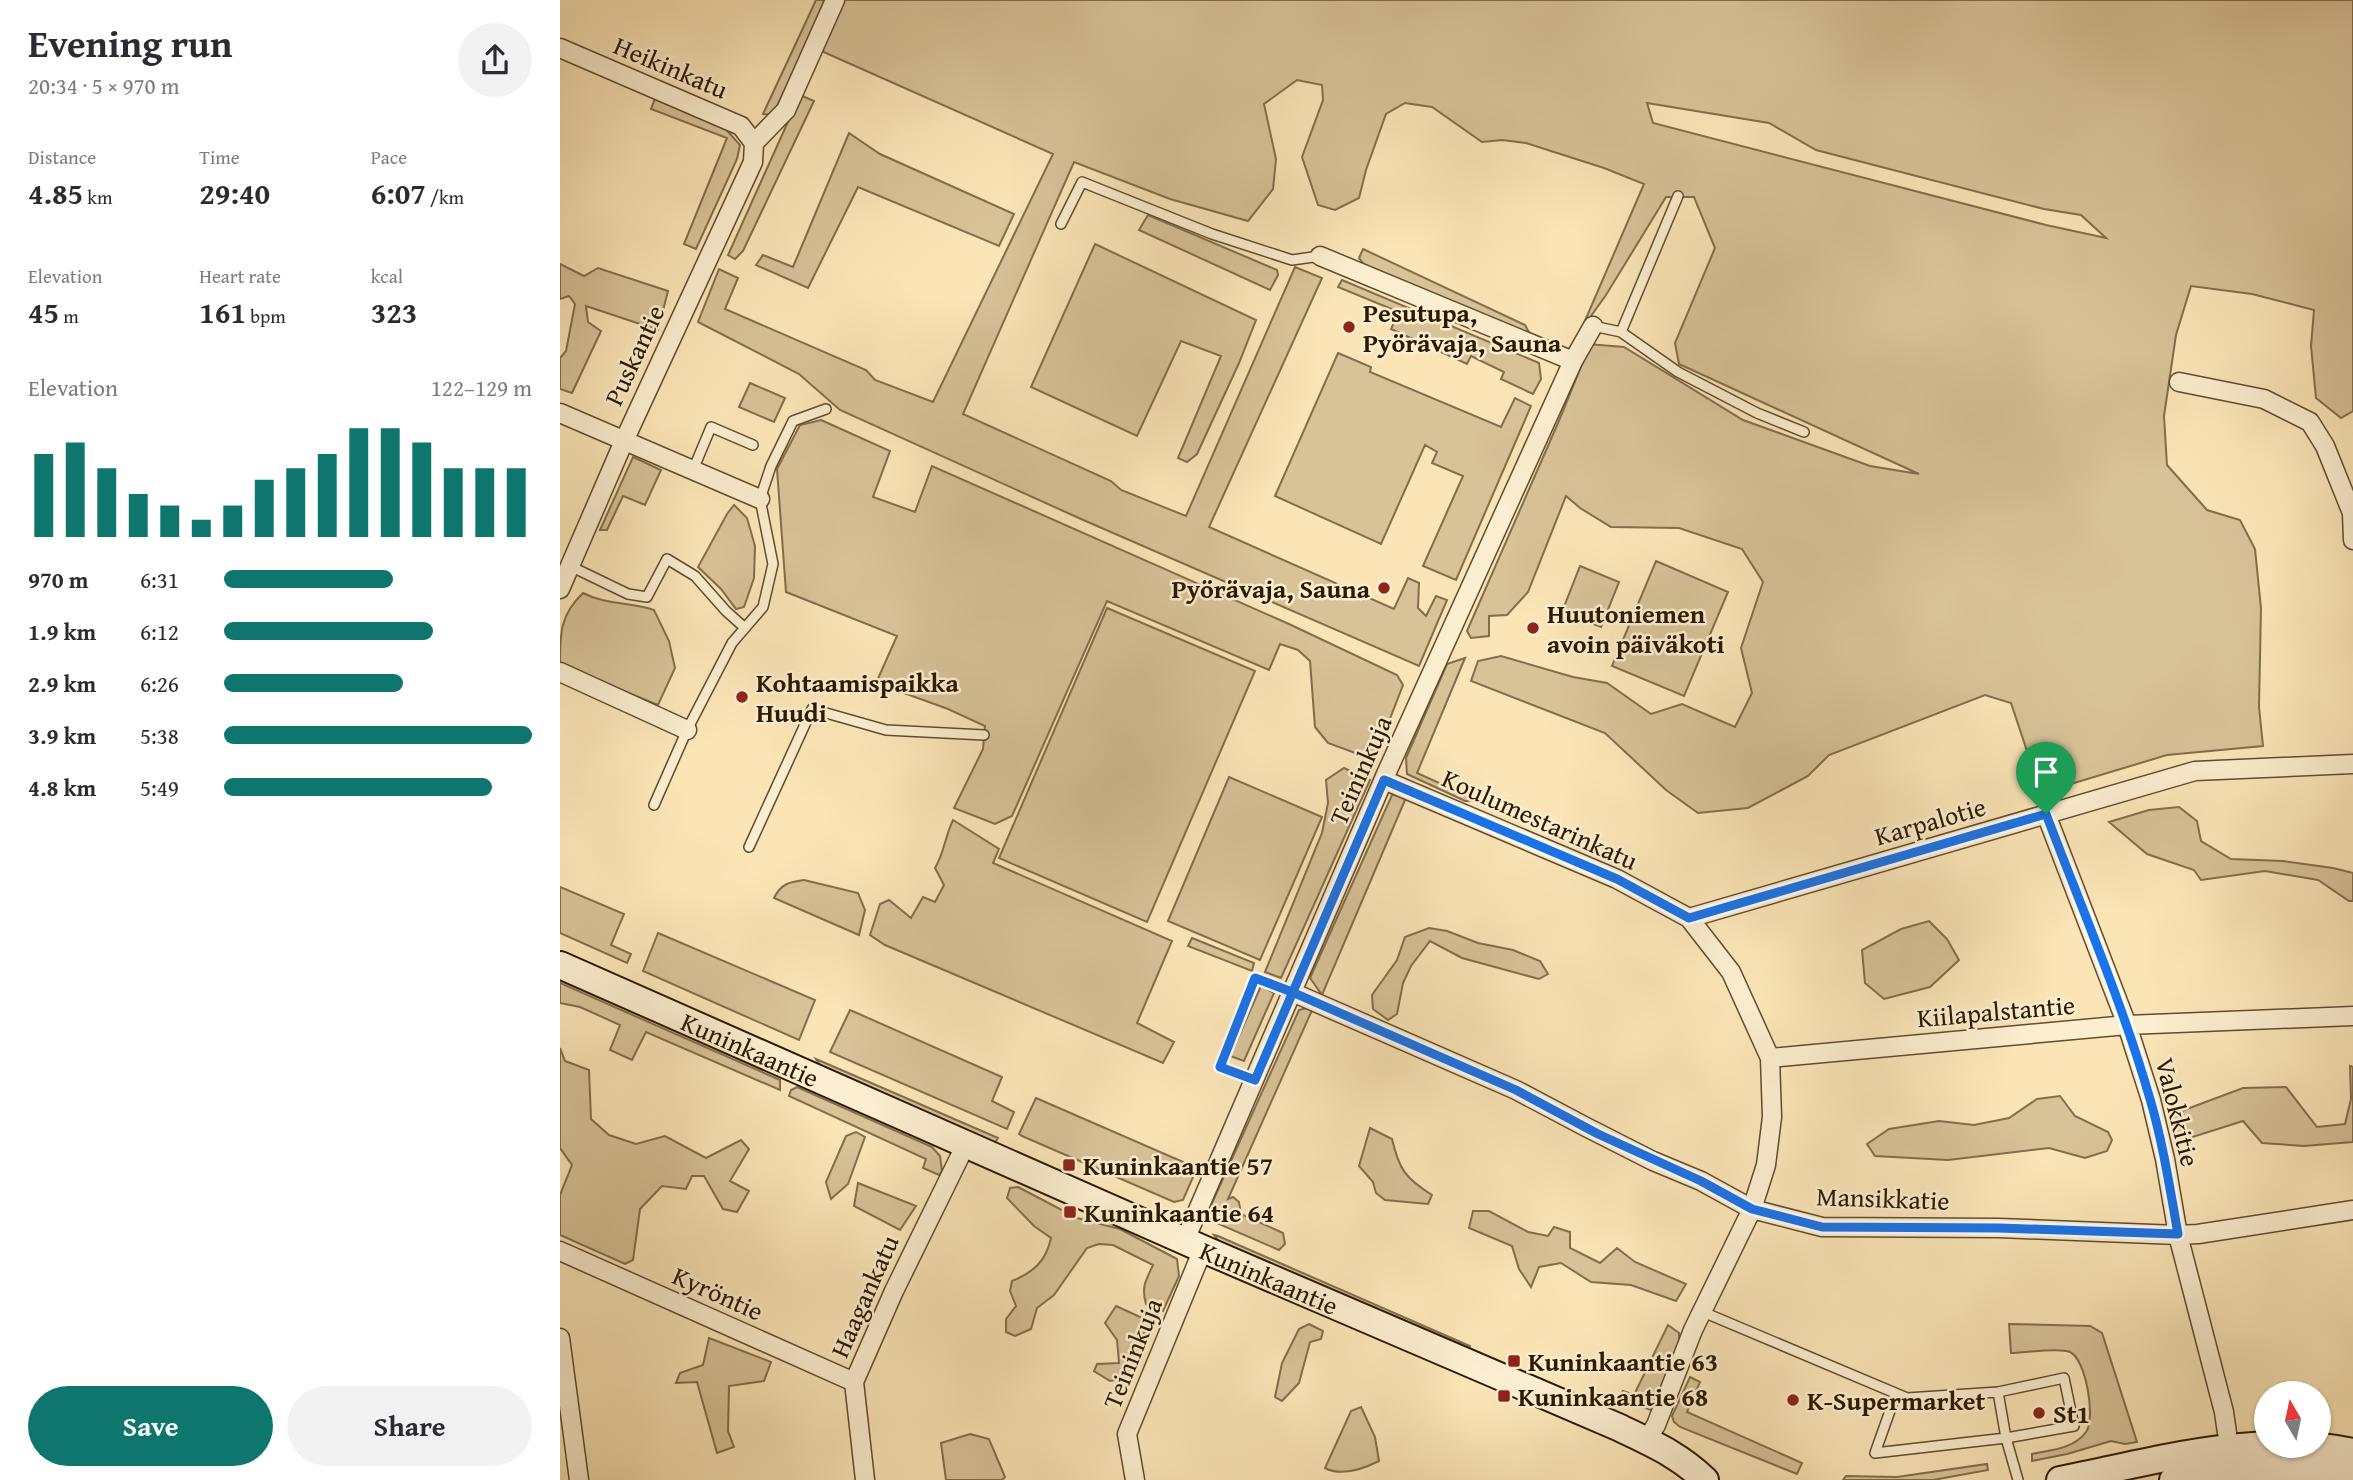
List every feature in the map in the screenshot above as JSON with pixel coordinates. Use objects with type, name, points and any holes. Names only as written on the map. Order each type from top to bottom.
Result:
[{"type":"street","points":[[754,143],[786,110],[835,0]]},
{"type":"street","name":"Heikinkatu","points":[[560,48],[741,126],[754,143]]},
{"type":"street","name":"Puskantie","points":[[560,589],[624,440],[753,162],[754,143]]},
{"type":"street","points":[[1320,256],[1573,361]]},
{"type":"street","name":"Teininkuja","points":[[1135,1480],[1127,1434],[1255,1080],[1384,780],[1573,361],[1593,326]]},
{"type":"street","points":[[2179,382],[2264,400],[2309,422],[2325,446],[2352,513],[2353,540]]},
{"type":"street","points":[[560,413],[760,499]]},
{"type":"street","points":[[560,672],[687,730]]},
{"type":"street","name":"Karpalotie","points":[[1689,918],[2195,771],[2353,764]]},
{"type":"street","name":"Koulumestarinkatu","points":[[1384,780],[1617,879],[1689,918],[1731,972],[1770,1058],[1772,1117],[1766,1165],[1752,1209],[1693,1330],[1656,1424],[1646,1441]]},
{"type":"street","name":"Valokkitie","points":[[2046,814],[2127,1026],[2159,1135],[2178,1234],[2224,1412],[2227,1433]]},
{"type":"street","name":"Kuninkaantie","points":[[560,965],[1667,1450],[1688,1463],[1705,1480]]},
{"type":"street","name":"Mansikkatie","points":[[1292,992],[1516,1090],[1592,1131],[1701,1181],[1752,1209],[1822,1227],[1999,1228],[2198,1234],[2353,1210]]},
{"type":"street","name":"Kiilapalstantie","points":[[1770,1058],[2127,1026],[2353,1016]]},
{"type":"street","name":"Haagankatu","points":[[865,1480],[854,1382],[894,1291],[966,1144]]},
{"type":"street","name":"Kyröntie","points":[[560,1251],[854,1382]]},
{"type":"street","points":[[560,1338],[579,1480]]},
{"type":"street","points":[[2060,1480],[2205,1450],[2302,1446],[2353,1452]]},
{"type":"street","points":[[2173,1480],[2262,1469],[2341,1471],[2353,1474]]},
{"type":"lane","points":[[1062,224],[1082,181],[1212,234],[1292,260],[1320,256]]},
{"type":"lane","points":[[1621,332],[1678,197]]},
{"type":"lane","points":[[1593,326],[1621,332],[1678,372],[1757,413],[1804,432]]},
{"type":"lane","points":[[653,805],[687,730],[732,643],[763,607],[773,564],[760,499],[771,467],[793,421],[826,409]]},
{"type":"lane","points":[[693,470],[712,427],[753,445]]},
{"type":"lane","points":[[570,566],[628,594],[647,597],[667,559],[695,576],[745,628]]},
{"type":"lane","points":[[749,848],[812,709],[886,730],[984,735]]},
{"type":"lane","points":[[1255,1080],[1220,1067],[1255,978],[1292,992]]},
{"type":"lane","points":[[1703,1312],[1907,1398],[1998,1392],[2064,1378],[2074,1426],[1875,1453],[1896,1394]]},
{"type":"lane","points":[[1998,1392],[2006,1437],[2018,1480]]},
{"type":"shaded area","points":[[816,0],[827,0],[773,115],[763,114]]},
{"type":"shaded area","points":[[842,0],[2353,0],[2353,411],[2341,418],[2316,398],[2311,346],[2314,310],[2252,294],[2191,286],[2176,335],[2164,416],[2167,465],[2207,510],[2240,520],[2255,549],[2261,608],[2259,707],[2263,746],[2167,755],[2041,793],[2011,703],[1985,695],[1829,755],[1808,776],[1748,808],[1698,813],[1666,790],[1605,733],[1471,681],[1478,661],[1501,656],[1573,677],[1607,683],[1651,714],[1682,704],[1735,727],[1752,693],[1741,648],[1763,582],[1742,549],[1679,528],[1611,527],[1566,496],[1528,592],[1507,615],[1489,616],[1489,636],[1471,638],[1467,631],[1558,423],[1588,344],[1624,347],[1743,420],[1870,466],[1919,474],[1679,364],[1675,343],[1715,248],[1694,197],[1666,197],[1606,295],[1581,330],[1644,184],[1526,143],[1502,140],[1482,142],[1432,107],[1405,103],[1386,114],[1359,198],[1335,210],[1318,205],[1302,157],[1323,100],[1322,85],[1297,80],[1264,104],[1276,159],[1273,189],[1248,221],[1170,199],[1074,162],[963,414],[1111,481],[1121,490],[1186,516],[1295,267],[1322,278],[1209,527],[1394,609],[1408,578],[1419,583],[1418,608],[1426,616],[1436,596],[1447,600],[1419,666],[1081,519],[840,410],[799,374],[698,322],[719,269],[738,278],[725,309],[866,370],[875,380],[933,402],[1053,154],[819,50]],"holes":[[[1647,103],[1769,123],[1816,150],[2044,209],[2081,215],[2106,238],[2046,225],[1653,123]]]},
{"type":"shaded area","points":[[800,95],[814,101],[743,251],[735,259],[728,255]]},
{"type":"shaded area","points":[[656,96],[723,126],[740,145],[737,159],[696,249],[684,244],[727,138],[651,109]]},
{"type":"shaded area","points":[[849,133],[880,154],[1014,214],[999,246],[858,187],[808,288],[756,265],[763,255],[793,267]]},
{"type":"shaded area","points":[[1148,215],[1277,270],[1278,275],[1270,290],[1139,230]]},
{"type":"shaded area","points":[[1095,244],[1256,320],[1197,454],[1187,462],[1178,458],[1221,356],[1181,341],[1137,436],[1031,387]]},
{"type":"shaded area","points":[[1363,249],[1525,325],[1530,334],[1367,268],[1359,258]]},
{"type":"shaded area","points":[[560,264],[584,276],[598,268],[668,291],[658,330],[586,306],[588,322],[601,331],[572,393],[560,389],[560,358],[566,351],[575,304],[569,296],[560,299]]},
{"type":"shaded area","points":[[1342,280],[1539,363],[1541,379],[1533,394],[1501,379],[1504,372],[1471,356],[1467,364],[1391,329],[1399,312],[1338,287]]},
{"type":"shaded area","points":[[1338,353],[1371,367],[1370,372],[1501,427],[1515,398],[1531,406],[1456,580],[1423,566],[1463,476],[1432,463],[1437,452],[1425,445],[1381,544],[1275,496]]},
{"type":"shaded area","points":[[750,383],[785,398],[774,422],[739,407]]},
{"type":"shaded area","points":[[821,420],[890,451],[873,497],[915,512],[932,466],[1289,624],[1397,675],[1403,685],[1374,760],[1328,743],[1315,727],[1310,661],[1298,650],[1280,644],[1269,670],[1107,601],[1012,816],[995,824],[954,808],[983,749],[985,726],[948,709],[876,683],[897,636],[786,592],[777,469],[800,425]]},
{"type":"shaded area","points":[[633,457],[661,470],[645,505],[623,496],[607,530],[600,530]]},
{"type":"shaded area","points":[[734,505],[747,518],[755,546],[754,578],[744,607],[736,609],[721,589],[698,567]]},
{"type":"shaded area","points":[[1656,561],[1728,592],[1684,696],[1612,666]]},
{"type":"shaded area","points":[[1580,566],[1619,582],[1601,627],[1562,612]]},
{"type":"shaded area","points":[[583,593],[601,600],[654,610],[669,641],[675,668],[658,705],[560,665],[563,625],[575,601]]},
{"type":"shaded area","points":[[1107,608],[1255,671],[1147,922],[999,858]]},
{"type":"shaded area","points":[[1465,658],[1417,773],[1479,801],[1465,801],[1407,774],[1406,758],[1447,664]]},
{"type":"shaded area","points":[[1344,768],[1370,780],[1281,978],[1265,972],[1322,833],[1328,803],[1326,780]]},
{"type":"shaded area","points":[[1229,777],[1322,817],[1260,960],[1168,921]]},
{"type":"shaded area","points":[[1392,795],[1405,795],[1405,800],[1322,995],[1310,978]]},
{"type":"shaded area","points":[[2179,807],[2197,821],[2201,841],[2231,859],[2283,861],[2353,873],[2353,901],[2318,880],[2265,871],[2201,880],[2194,870],[2147,854],[2109,822],[2149,810]]},
{"type":"shaded area","points":[[953,820],[999,849],[993,863],[1172,941],[1137,1023],[1174,1042],[1163,1063],[885,945],[870,935],[880,904],[889,900],[911,918],[923,897],[935,902],[944,885],[935,868]]},
{"type":"shaded area","points":[[804,880],[858,893],[865,910],[859,935],[774,898],[786,884]]},
{"type":"shaded area","points":[[560,887],[624,914],[611,945],[631,954],[627,963],[560,933]]},
{"type":"shaded area","points":[[1929,921],[1947,939],[1959,960],[1930,987],[1884,999],[1865,983],[1862,950],[1901,929]]},
{"type":"shaded area","points":[[1429,928],[1513,950],[1540,961],[1548,974],[1539,979],[1462,958],[1430,941],[1411,966],[1403,983],[1397,1014],[1388,1020],[1373,1009],[1372,995],[1397,960],[1405,937]]},
{"type":"shaded area","points":[[658,933],[815,1000],[799,1040],[643,971]]},
{"type":"shaded area","points":[[1192,938],[1254,963],[1252,971],[1188,946]]},
{"type":"shaded area","points":[[560,983],[780,1080],[780,1090],[646,1032],[632,1060],[610,1050],[620,1025],[580,1007],[560,1003]]},
{"type":"shaded area","points":[[1261,986],[1274,993],[1244,1061],[1230,1056]]},
{"type":"shaded area","points":[[1313,1008],[1228,1199],[1233,1197],[1239,1202],[1241,1214],[1283,1233],[1285,1244],[1279,1250],[1212,1221],[1208,1212],[1299,1010]]},
{"type":"shaded area","points":[[850,1010],[1002,1077],[992,1101],[1014,1112],[1007,1129],[830,1052]]},
{"type":"shaded area","points":[[560,1048],[565,1061],[589,1070],[591,1119],[609,1135],[636,1144],[665,1136],[706,1158],[741,1140],[749,1149],[730,1181],[749,1191],[737,1212],[723,1209],[704,1176],[692,1176],[686,1189],[662,1186],[640,1209],[633,1260],[625,1264],[560,1235],[560,1195],[572,1165],[560,1148]]},
{"type":"shaded area","points":[[816,1059],[998,1138],[994,1144],[822,1068]]},
{"type":"shaded area","points":[[2350,1066],[2353,1067],[2353,1142],[2304,1146],[2262,1143],[2243,1121],[2177,1142],[2171,1115],[2243,1088],[2286,1087],[2317,1127],[2345,1124],[2351,1099]]},
{"type":"shaded area","points":[[797,1087],[932,1147],[940,1156],[942,1171],[939,1175],[923,1168],[926,1159],[789,1096],[791,1090]]},
{"type":"shaded area","points":[[2060,1096],[2075,1116],[2108,1132],[2112,1140],[2107,1151],[2085,1158],[2049,1148],[1948,1160],[1875,1156],[1867,1144],[1889,1129],[1939,1121],[1974,1125],[2009,1118],[2037,1099]]},
{"type":"shaded area","points":[[1036,1098],[1197,1168],[1183,1200],[1174,1202],[1019,1134]]},
{"type":"shaded area","points":[[1370,1128],[1392,1139],[1404,1172],[1432,1195],[1428,1204],[1385,1200],[1376,1193],[1373,1182],[1359,1166]]},
{"type":"shaded area","points":[[856,1132],[865,1137],[848,1184],[831,1199],[826,1182],[846,1136]]},
{"type":"shaded area","points":[[858,1183],[916,1206],[900,1230],[854,1206]]},
{"type":"shaded area","points":[[1018,1187],[1077,1218],[1120,1229],[1177,1259],[1179,1276],[1163,1311],[1146,1304],[1145,1284],[1153,1265],[1113,1245],[1099,1244],[1087,1248],[1054,1295],[1037,1308],[1031,1329],[1015,1336],[1006,1332],[1006,1319],[1016,1306],[1010,1291],[1012,1281],[1038,1265],[1051,1238],[1034,1226],[1007,1198],[1010,1188]]},
{"type":"shaded area","points":[[1473,1211],[1489,1211],[1528,1232],[1548,1236],[1554,1227],[1570,1232],[1570,1248],[1600,1263],[1617,1248],[1635,1262],[1686,1284],[1676,1301],[1631,1285],[1591,1282],[1561,1263],[1539,1267],[1531,1287],[1519,1269],[1512,1246],[1469,1228]]},
{"type":"shaded area","points":[[1214,1235],[1470,1346],[1468,1350],[1222,1245]]},
{"type":"shaded area","points":[[1116,1306],[1149,1321],[1126,1378],[1110,1381],[1094,1371],[1097,1364],[1119,1363],[1117,1340],[1105,1323]]},
{"type":"shaded area","points":[[1309,1324],[1323,1331],[1321,1339],[1310,1342],[1299,1383],[1282,1401],[1275,1397],[1282,1363],[1299,1329]]},
{"type":"shaded area","points":[[2009,1324],[2090,1326],[2102,1333],[2137,1442],[2125,1444],[2111,1441],[2032,1461],[2032,1454],[2068,1445],[2086,1432],[2090,1415],[2088,1390],[2081,1366],[2070,1352],[2050,1350],[2011,1353]]},
{"type":"shaded area","points":[[1668,1325],[1679,1333],[1679,1347],[1651,1410],[1618,1398],[1623,1391],[1634,1395]]},
{"type":"shaded area","points":[[709,1338],[771,1362],[764,1381],[729,1386],[728,1431],[734,1447],[717,1453],[697,1382],[676,1383],[680,1373],[703,1365]]},
{"type":"shaded area","points":[[1690,1377],[1700,1382],[1687,1412],[1802,1463],[1797,1474],[1680,1427],[1674,1422],[1672,1416]]},
{"type":"shaded area","points":[[1361,1407],[1375,1437],[1379,1461],[1345,1472],[1325,1468],[1351,1411]]},
{"type":"shaded area","points":[[970,1434],[989,1439],[1005,1477],[1002,1480],[946,1480],[941,1443]]},
{"type":"shaded area","points":[[1987,1464],[1988,1470],[1933,1480],[1843,1480],[1846,1476],[1897,1477]]},
{"type":"place","name":"Pesutupa, Pyörävaja, Sauna","points":[[1349,327]]},
{"type":"place","name":"Pyörävaja, Sauna","points":[[1384,588]]},
{"type":"place","name":"Huutoniemen avoin päiväkoti","points":[[1533,628]]},
{"type":"place","name":"Kohtaamispaikka Huudi","points":[[742,697]]},
{"type":"place","name":"Kuninkaantie 57","points":[[1069,1165]]},
{"type":"place","name":"Kuninkaantie 64","points":[[1070,1212]]},
{"type":"place","name":"Kuninkaantie 63","points":[[1514,1361]]},
{"type":"place","name":"Kuninkaantie 68","points":[[1504,1396]]},
{"type":"place","name":"K-Supermarket","points":[[1793,1400]]},
{"type":"place","name":"St1","points":[[2039,1413]]},
{"type":"route","points":[[2046,814],[1689,918],[1617,879],[1384,780],[1292,992],[1255,1080],[1220,1067],[1255,978],[1292,992],[1516,1090],[1598,1134],[1701,1181],[1752,1209],[1822,1227],[1999,1228],[2178,1234],[2165,1158],[2151,1100],[2127,1026],[2046,814]]}]
